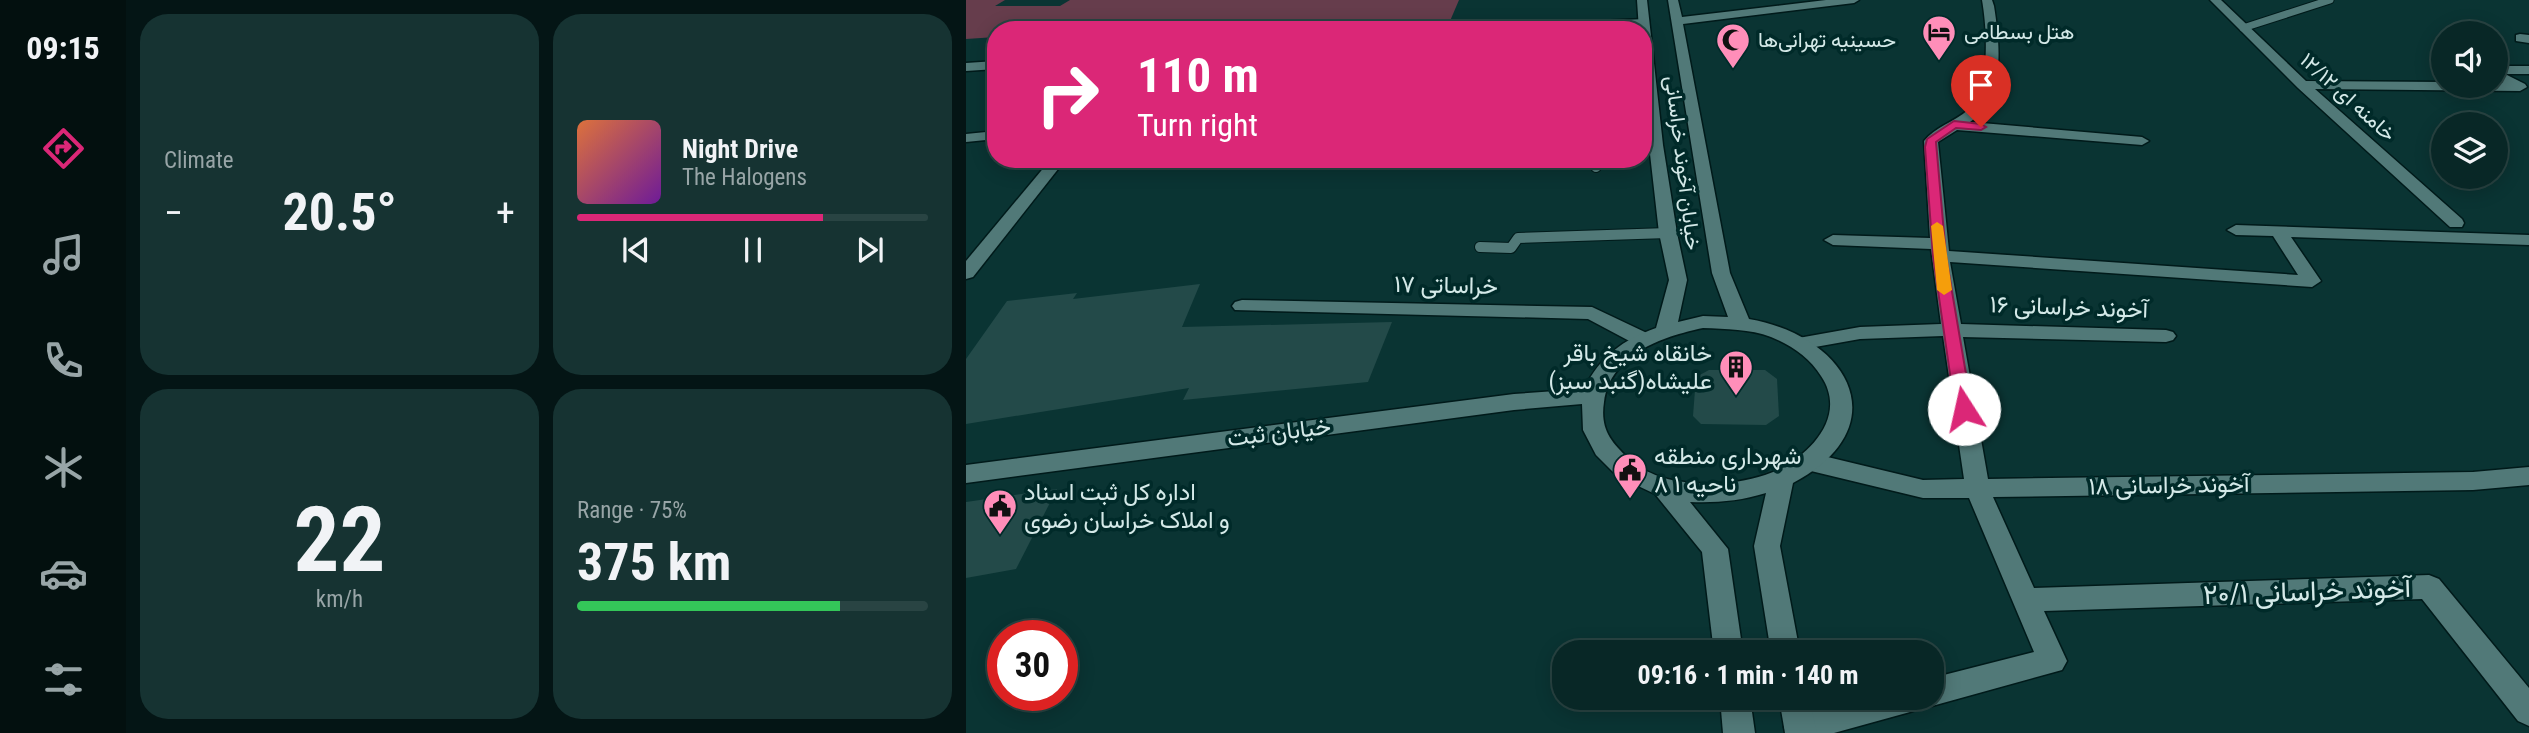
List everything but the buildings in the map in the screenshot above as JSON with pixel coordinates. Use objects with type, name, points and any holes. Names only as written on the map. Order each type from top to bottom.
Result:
[{"type":"street","name":"خیابان آخوند خراسانی","points":[[1642,0],[1645,21]]},
{"type":"street","name":"خیابان آخوند خراسانی","points":[[1673,0],[1721,273],[1740,322]]},
{"type":"street","points":[[1676,21],[1854,0]]},
{"type":"street","points":[[1944,689],[2052,661],[1977,488],[1939,250],[1931,141],[1974,112],[1989,91],[1992,71],[1992,18],[1987,0]]},
{"type":"street","name":"خامنه ای ۱۲/۱۲","points":[[2215,0],[2303,85],[2456,223]]},
{"type":"street","points":[[966,67],[987,66]]},
{"type":"street","points":[[2508,71],[2529,70]]},
{"type":"street","points":[[2508,80],[2520,87],[2508,87]]},
{"type":"street","points":[[2303,85],[2431,86]]},
{"type":"street","points":[[1954,125],[2141,141]]},
{"type":"street","points":[[966,138],[987,136]]},
{"type":"street","name":"خیابان آخوند خراسانی","points":[[1652,160],[1678,280],[1666,329]]},
{"type":"street","points":[[966,273],[1052,168]]},
{"type":"street","points":[[2236,230],[2529,240]]},
{"type":"street","points":[[1833,240],[2312,281],[2279,233]]},
{"type":"street","name":"خراساتی ۱۷","points":[[1242,306],[1592,313],[1642,340]]},
{"type":"street","points":[[1703,322],[1740,322],[1774,330],[1804,343],[1826,363],[1839,386],[1842,412],[1833,438],[1811,462],[1781,481],[1743,492],[1703,494],[1663,487],[1628,472],[1603,449],[1591,422],[1592,396],[1602,374],[1619,355],[1666,329],[1703,322]]},
{"type":"street","name":"آخوند خراسانی ۱۶","points":[[1804,343],[1860,333],[1950,330],[2166,336]]},
{"type":"street","name":"خیابان ثبت","points":[[966,474],[1487,406],[1592,396]]},
{"type":"street","name":"آخوند خراسانی ۱۸","points":[[1811,462],[1923,489],[2473,481],[2529,476]]},
{"type":"street","points":[[1781,481],[1767,546],[1784,640]]},
{"type":"street","points":[[1663,487],[1715,549],[1727,640]]},
{"type":"street","name":"آخوند خراسانی ۲۰/۱","points":[[2025,600],[2429,587],[2529,711]]},
{"type":"street","points":[[1737,710],[1740,733]]},
{"type":"street","points":[[1798,720],[1849,710]]},
{"type":"lane","points":[[2243,28],[2330,0]]},
{"type":"lane","points":[[1480,247],[1511,248],[1518,238],[1668,233]]},
{"type":"shaded area","points":[[966,0],[1005,0],[995,6],[1060,6],[1070,0],[1459,0],[1450,21],[987,21],[987,38],[966,39]]},
{"type":"slow traffic","points":[[1937,226],[1944,290]]},
{"type":"place","name":"هتل بسطامی","points":[[1939,62]]},
{"type":"place","name":"حسینیه تهرانی‌ها","points":[[1733,70]]},
{"type":"place","name":"خانقاه شیخ باقر علیشاه(گنبد سبز)","points":[[1736,397]]},
{"type":"place","name":"شهرداری منطقه ۸ ناحیه ۱","points":[[1630,500]]},
{"type":"place","name":"اداره کل ثبت اسناد و املاک خراسان رضوی","points":[[1000,536]]},
{"type":"route","points":[[1964,409],[1940,256],[1930,147],[1931,141],[1954,125],[1981,127]]}]
